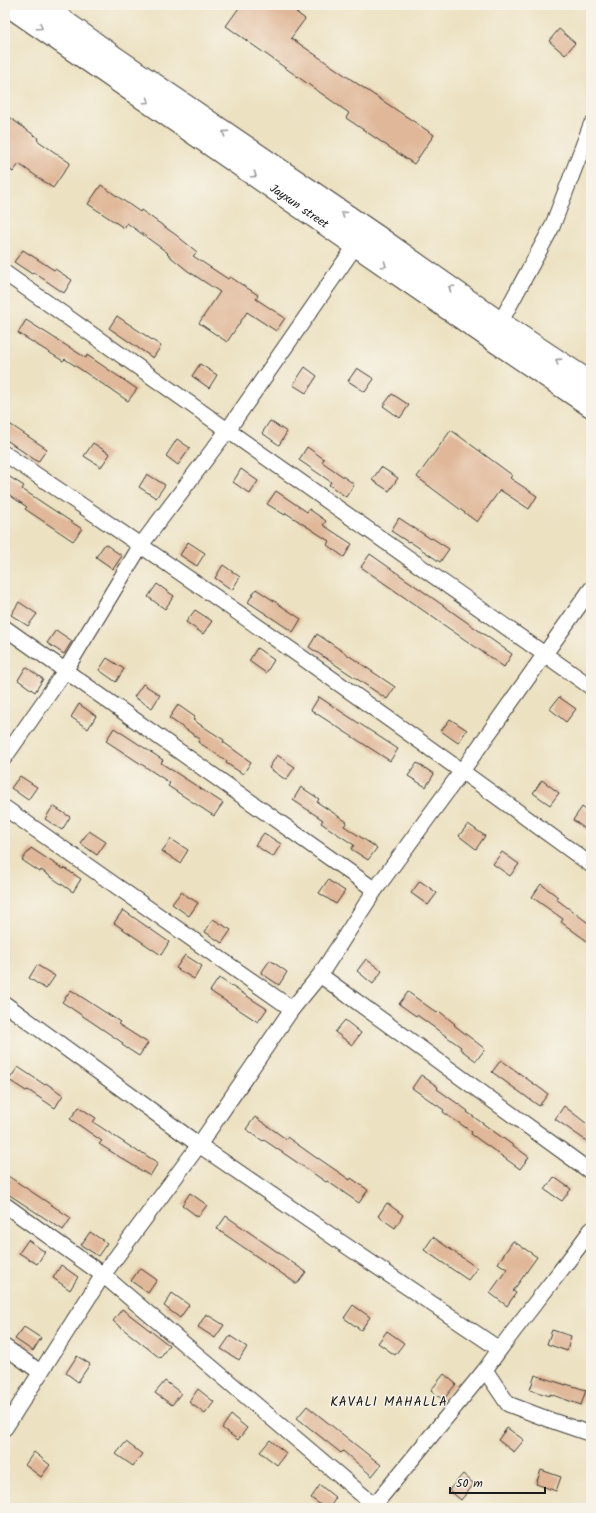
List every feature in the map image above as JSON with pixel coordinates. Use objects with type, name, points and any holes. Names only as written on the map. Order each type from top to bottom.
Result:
[{"type":"highway","name":"Jayxun street","points":[[8,5],[356,246],[591,406]]},
{"type":"highway","name":"Jayxun street","points":[[41,5],[114,57],[385,241],[500,323],[591,383]]},
{"type":"street","points":[[500,323],[552,227],[591,125]]},
{"type":"street","points":[[5,758],[65,671],[142,544],[228,431],[356,246]]},
{"type":"street","points":[[5,273],[591,687]]},
{"type":"street","points":[[5,454],[142,544],[462,771],[591,865]]},
{"type":"street","points":[[5,1428],[103,1275],[199,1145],[292,1009],[320,975],[375,890],[462,771],[591,589]]},
{"type":"street","points":[[5,628],[375,890]]},
{"type":"street","points":[[5,808],[292,1009]]},
{"type":"street","points":[[320,975],[591,1172]]},
{"type":"street","points":[[5,1004],[199,1145],[499,1349]]},
{"type":"street","points":[[5,1205],[103,1275],[374,1507],[485,1370],[499,1349],[569,1262],[591,1230]]},
{"type":"street","points":[[5,1347],[40,1372]]},
{"type":"street","points":[[485,1370],[508,1404],[591,1434]]},
{"type":"building","points":[[241,5],[301,5],[296,12],[305,19],[291,38],[434,135],[414,164],[346,118],[349,113],[226,26]]},
{"type":"building","points":[[559,29],[575,43],[565,55],[549,41]]},
{"type":"building","points":[[5,114],[38,138],[37,140],[70,163],[53,188],[19,164],[13,172],[5,166]]},
{"type":"building","points":[[101,185],[140,212],[141,210],[176,235],[197,252],[193,256],[228,279],[230,277],[258,295],[256,299],[285,318],[276,331],[247,312],[227,342],[199,323],[220,292],[188,271],[167,254],[168,253],[127,223],[124,228],[88,204]]},
{"type":"building","points":[[23,250],[72,280],[64,293],[33,272],[32,274],[14,262]]},
{"type":"building","points":[[117,316],[161,346],[153,358],[109,328]]},
{"type":"building","points":[[26,320],[86,358],[87,355],[137,389],[128,401],[65,359],[63,361],[18,333]]},
{"type":"building","points":[[200,364],[217,375],[209,388],[192,376]]},
{"type":"building","points":[[305,367],[317,376],[306,393],[293,385]]},
{"type":"building","points":[[357,368],[374,379],[365,392],[348,381]]},
{"type":"building","points":[[392,394],[409,405],[400,418],[383,406]]},
{"type":"building","points":[[5,421],[47,449],[38,462],[5,439]]},
{"type":"building","points":[[270,421],[287,432],[279,445],[262,433]]},
{"type":"building","points":[[451,430],[512,475],[510,478],[537,496],[529,509],[500,490],[477,522],[417,477]]},
{"type":"building","points":[[177,439],[190,448],[178,465],[166,456]]},
{"type":"building","points":[[93,443],[110,454],[101,467],[84,456]]},
{"type":"building","points":[[307,447],[324,459],[322,462],[354,484],[346,497],[329,485],[331,482],[299,460]]},
{"type":"building","points":[[381,467],[398,478],[389,491],[372,480]]},
{"type":"building","points":[[241,469],[258,481],[250,494],[233,482]]},
{"type":"building","points":[[5,474],[24,486],[22,489],[82,529],[73,541],[25,509],[27,507],[5,492]]},
{"type":"building","points":[[147,474],[165,485],[156,498],[139,487]]},
{"type":"building","points":[[276,491],[307,512],[309,509],[326,521],[323,525],[352,544],[344,557],[327,545],[329,541],[286,513],[285,515],[267,504]]},
{"type":"building","points":[[399,518],[449,549],[440,562],[391,531]]},
{"type":"building","points":[[188,542],[205,553],[197,566],[180,555]]},
{"type":"building","points":[[105,544],[122,556],[113,569],[96,557]]},
{"type":"building","points":[[370,554],[512,654],[504,667],[361,567]]},
{"type":"building","points":[[223,565],[240,577],[232,590],[215,578]]},
{"type":"building","points":[[157,584],[174,596],[165,609],[148,597]]},
{"type":"building","points":[[256,589],[301,619],[293,632],[248,602]]},
{"type":"building","points":[[19,602],[37,614],[28,626],[11,615]]},
{"type":"building","points":[[195,610],[212,621],[203,634],[186,622]]},
{"type":"building","points":[[56,630],[72,641],[64,654],[47,643]]},
{"type":"building","points":[[317,634],[395,687],[387,699],[309,647]]},
{"type":"building","points":[[257,648],[274,660],[266,673],[249,661]]},
{"type":"building","points":[[107,658],[124,669],[116,682],[99,670]]},
{"type":"building","points":[[26,667],[43,679],[35,692],[18,680]]},
{"type":"building","points":[[143,684],[160,695],[152,708],[134,697]]},
{"type":"building","points":[[319,697],[398,749],[390,761],[311,710]]},
{"type":"building","points":[[559,697],[576,709],[566,722],[550,709]]},
{"type":"building","points":[[79,704],[96,716],[88,729],[71,717]]},
{"type":"building","points":[[178,705],[195,717],[193,720],[224,740],[223,742],[251,762],[243,774],[226,763],[227,761],[198,742],[200,739],[169,718]]},
{"type":"building","points":[[450,719],[467,730],[458,743],[441,731]]},
{"type":"building","points":[[114,728],[163,760],[161,763],[223,803],[214,816],[168,786],[170,783],[106,741]]},
{"type":"building","points":[[277,755],[295,767],[286,780],[269,768]]},
{"type":"building","points":[[417,763],[434,774],[426,787],[408,776]]},
{"type":"building","points":[[20,776],[37,787],[28,800],[11,788]]},
{"type":"building","points":[[542,780],[559,793],[550,805],[533,793]]},
{"type":"building","points":[[301,787],[319,799],[317,802],[347,822],[344,826],[377,848],[368,860],[351,849],[354,845],[321,823],[323,820],[293,800]]},
{"type":"building","points":[[53,806],[70,817],[62,830],[45,819]]},
{"type":"building","points":[[582,807],[591,814],[591,833],[573,820]]},
{"type":"building","points":[[468,824],[485,836],[476,849],[459,836]]},
{"type":"building","points":[[89,831],[106,842],[97,855],[80,843]]},
{"type":"building","points":[[264,833],[281,844],[273,857],[255,845]]},
{"type":"building","points":[[171,839],[188,850],[180,863],[162,851]]},
{"type":"building","points":[[31,848],[81,879],[73,892],[41,870],[40,872],[22,860]]},
{"type":"building","points":[[502,852],[519,864],[510,876],[493,864]]},
{"type":"building","points":[[328,880],[345,891],[336,904],[319,893]]},
{"type":"building","points":[[420,881],[437,893],[428,905],[411,893]]},
{"type":"building","points":[[541,884],[558,897],[556,899],[591,925],[591,944],[561,922],[563,919],[532,897]]},
{"type":"building","points":[[181,892],[198,903],[189,916],[172,904]]},
{"type":"building","points":[[123,910],[169,942],[161,955],[114,923]]},
{"type":"building","points":[[213,919],[231,930],[222,943],[205,932]]},
{"type":"building","points":[[185,955],[202,966],[194,979],[176,968]]},
{"type":"building","points":[[366,959],[382,971],[373,984],[357,971]]},
{"type":"building","points":[[270,960],[287,972],[279,985],[261,973]]},
{"type":"building","points":[[37,965],[55,976],[46,989],[29,978]]},
{"type":"building","points":[[219,978],[267,1009],[258,1022],[210,991]]},
{"type":"building","points":[[71,990],[120,1022],[118,1024],[148,1043],[139,1056],[122,1045],[123,1043],[62,1002]]},
{"type":"building","points":[[408,992],[437,1013],[439,1011],[455,1024],[454,1025],[485,1049],[476,1061],[460,1049],[461,1047],[417,1015],[416,1016],[399,1004]]},
{"type":"building","points":[[345,1020],[361,1033],[352,1045],[335,1032]]},
{"type":"building","points":[[501,1060],[548,1094],[539,1106],[492,1072]]},
{"type":"building","points":[[18,1067],[45,1085],[46,1083],[63,1095],[55,1108],[28,1090],[26,1091],[9,1080]]},
{"type":"building","points":[[421,1075],[438,1087],[437,1089],[468,1111],[467,1112],[529,1157],[520,1169],[471,1134],[472,1132],[443,1112],[444,1110],[412,1088]]},
{"type":"building","points":[[564,1106],[591,1127],[591,1144],[555,1119]]},
{"type":"building","points":[[79,1107],[96,1118],[93,1122],[158,1163],[150,1176],[99,1144],[102,1141],[70,1119]]},
{"type":"building","points":[[255,1117],[286,1139],[287,1137],[350,1180],[351,1178],[368,1190],[359,1203],[246,1129]]},
{"type":"building","points":[[5,1174],[71,1218],[63,1230],[5,1192]]},
{"type":"building","points":[[554,1177],[571,1189],[562,1201],[545,1190]]},
{"type":"building","points":[[190,1193],[207,1205],[198,1217],[182,1205]]},
{"type":"building","points":[[387,1203],[403,1215],[395,1228],[378,1216]]},
{"type":"building","points":[[226,1216],[306,1272],[297,1284],[217,1229]]},
{"type":"building","points":[[90,1232],[107,1243],[98,1256],[81,1245]]},
{"type":"building","points":[[433,1237],[477,1268],[468,1280],[424,1250]]},
{"type":"building","points":[[28,1240],[45,1252],[37,1264],[19,1253]]},
{"type":"building","points":[[513,1241],[537,1257],[513,1291],[516,1293],[507,1306],[490,1293],[507,1269],[498,1263]]},
{"type":"building","points":[[61,1265],[78,1277],[70,1290],[53,1278]]},
{"type":"building","points":[[140,1268],[157,1280],[148,1293],[131,1281]]},
{"type":"building","points":[[172,1293],[189,1305],[180,1318],[164,1306]]},
{"type":"building","points":[[353,1305],[370,1317],[361,1330],[344,1318]]},
{"type":"building","points":[[122,1309],[169,1345],[160,1358],[113,1321]]},
{"type":"building","points":[[206,1314],[224,1325],[215,1338],[198,1327]]},
{"type":"building","points":[[24,1327],[41,1338],[33,1351],[15,1339]]},
{"type":"building","points":[[552,1330],[571,1336],[567,1351],[547,1344]]},
{"type":"building","points":[[387,1331],[404,1343],[395,1355],[378,1343]]},
{"type":"building","points":[[230,1336],[247,1347],[239,1360],[221,1349]]},
{"type":"building","points":[[77,1356],[90,1364],[78,1382],[66,1373]]},
{"type":"building","points":[[444,1374],[456,1384],[443,1400],[431,1390]]},
{"type":"building","points":[[535,1375],[586,1390],[581,1405],[550,1394],[550,1396],[530,1390]]},
{"type":"building","points":[[165,1381],[181,1393],[172,1405],[155,1393]]},
{"type":"building","points":[[198,1389],[214,1402],[205,1414],[189,1402]]},
{"type":"building","points":[[307,1406],[381,1465],[372,1476],[343,1451],[341,1453],[297,1418]]},
{"type":"building","points":[[231,1415],[247,1428],[238,1440],[222,1428]]},
{"type":"building","points":[[507,1428],[524,1440],[514,1452],[498,1440]]},
{"type":"building","points":[[270,1440],[286,1453],[277,1465],[260,1452]]},
{"type":"building","points":[[126,1442],[142,1454],[133,1466],[116,1454]]},
{"type":"building","points":[[34,1452],[50,1465],[41,1477],[25,1465]]},
{"type":"building","points":[[541,1470],[561,1477],[556,1491],[536,1484]]},
{"type":"building","points":[[463,1474],[474,1484],[461,1500],[449,1490]]},
{"type":"building","points":[[320,1485],[336,1498],[329,1508],[325,1508],[311,1498]]},
{"type":"district","name":"KAVALI MAHALLA","points":[[389,1402]]}]
